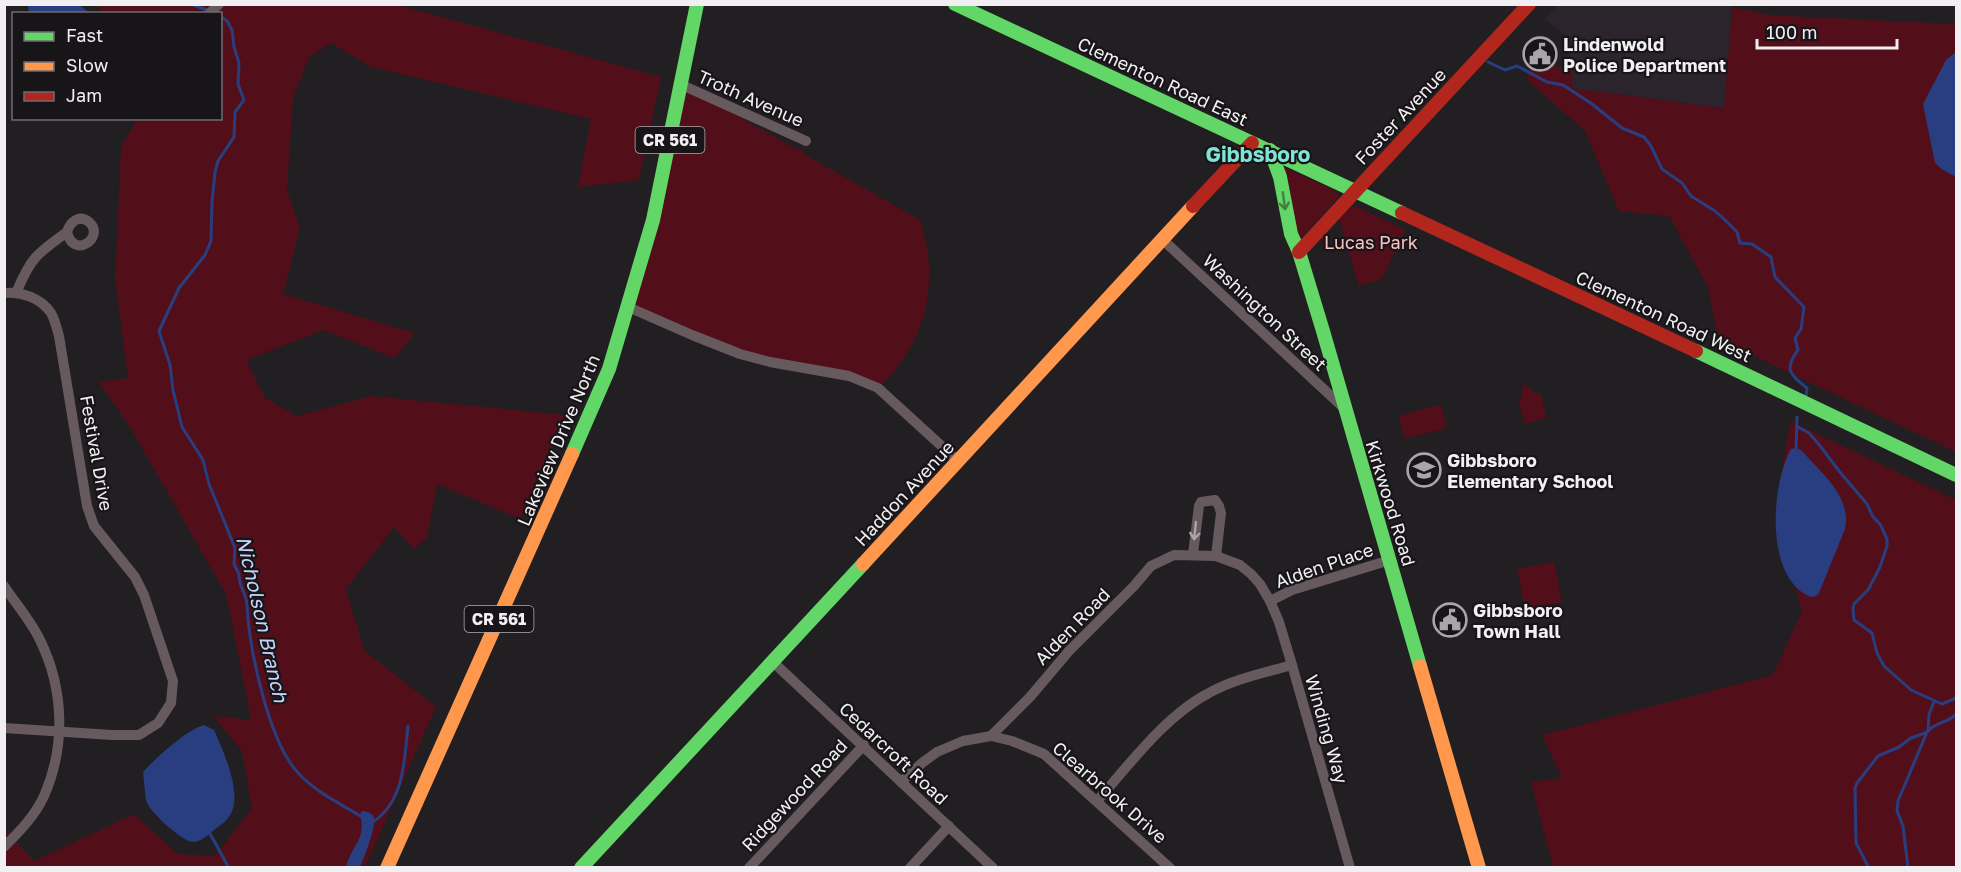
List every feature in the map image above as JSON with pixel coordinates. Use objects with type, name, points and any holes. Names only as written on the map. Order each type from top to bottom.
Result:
[{"type":"street","name":"Lakeview Drive North","points":[[387,867],[523,567],[609,369],[653,220],[697,4]]},
{"type":"street","name":"Clementon Road East","points":[[956,4],[1355,192]]},
{"type":"street","name":"Foster Avenue","points":[[1299,252],[1529,4]]},
{"type":"street","name":"Troth Avenue","points":[[682,85],[806,141]]},
{"type":"street","name":"Haddon Avenue","points":[[581,867],[1252,143]]},
{"type":"street","name":"Kirkwood Road","points":[[1270,150],[1280,177],[1292,240],[1299,252],[1479,867]]},
{"type":"street","name":"Clementon Road West","points":[[1355,192],[1521,268],[1956,475]]},
{"type":"street","points":[[4,293],[17,291],[37,253],[67,232]]},
{"type":"street","name":"Washington Street","points":[[1163,240],[1344,408]]},
{"type":"street","name":"Festival Drive","points":[[4,728],[139,735],[158,723],[171,703],[173,681],[144,596],[135,577],[94,526],[87,506],[59,336],[50,313],[36,300],[17,291]]},
{"type":"street","points":[[628,307],[740,354],[770,362],[849,376],[878,388],[958,460]]},
{"type":"street","points":[[1193,554],[1199,506],[1201,502],[1215,501],[1221,513],[1216,556]]},
{"type":"street","name":"Alden Road","points":[[991,736],[1151,566],[1174,555],[1216,556],[1240,565],[1251,574],[1270,601]]},
{"type":"street","name":"Alden Place","points":[[1270,601],[1292,590],[1389,560]]},
{"type":"street","points":[[4,586],[40,638],[51,665],[59,693],[60,731],[53,771],[44,798],[28,822],[4,847]]},
{"type":"street","name":"Winding Way","points":[[1270,601],[1292,665],[1350,867]]},
{"type":"street","name":"Cedarcroft Road","points":[[773,662],[993,867]]},
{"type":"street","points":[[1097,801],[1181,710],[1210,692],[1229,684],[1292,665]]},
{"type":"street","points":[[901,782],[922,763],[944,749],[963,741],[991,736]]},
{"type":"street","name":"Clearbrook Drive","points":[[991,736],[1012,741],[1044,754],[1170,867]]},
{"type":"street","name":"Ridgewood Road","points":[[749,867],[864,745]]},
{"type":"street","points":[[910,867],[949,826]]},
{"type":"shaded area","points":[[1722,4],[1732,7],[1724,108],[1570,88],[1573,69],[1566,36],[1545,19],[1558,5]]},
{"type":"green space","points":[[96,5],[398,5],[661,77],[639,180],[578,187],[591,119],[371,67],[331,43],[309,57],[293,98],[287,190],[300,228],[283,294],[415,333],[395,358],[323,330],[246,360],[265,398],[297,416],[371,396],[566,415],[520,519],[437,484],[427,538],[414,549],[394,527],[346,589],[364,650],[436,707],[365,867],[5,867],[4,830],[34,861],[134,814],[178,854],[215,856],[252,808],[242,751],[213,716],[251,720],[226,594],[131,429],[99,382],[128,378],[115,279],[121,147],[136,120],[222,120],[222,12],[103,12]]},
{"type":"green space","points":[[1732,7],[1769,15],[1956,24],[1956,452],[1718,339],[1708,287],[1669,216],[1619,211],[1585,131],[1527,80],[1531,61],[1573,70],[1571,88],[1724,108]]},
{"type":"green space","points":[[682,85],[805,152],[804,154],[920,220],[929,266],[929,289],[925,311],[908,352],[878,388],[770,362],[628,307]]},
{"type":"green space","points":[[1285,168],[1334,190],[1339,195],[1298,241],[1282,171]]},
{"type":"green space","name":"Lucas Park","points":[[1355,206],[1405,230],[1382,279],[1359,286],[1339,219],[1348,209]]},
{"type":"green space","points":[[1527,385],[1535,394],[1540,392],[1547,417],[1525,424],[1518,400],[1521,398],[1522,387]]},
{"type":"green space","points":[[1441,404],[1447,428],[1405,439],[1399,416]]},
{"type":"green space","points":[[1790,421],[1956,500],[1956,867],[1553,867],[1531,782],[1562,778],[1542,735],[1773,675],[1802,611],[1775,514]]},
{"type":"green space","points":[[1554,562],[1562,602],[1525,610],[1517,569]]},
{"type":"water","points":[[28,5],[79,5],[89,12],[29,12]]},
{"type":"water","points":[[1956,52],[1956,177],[1935,163],[1923,104],[1946,60]]},
{"type":"water","points":[[1797,448],[1833,486],[1844,506],[1846,517],[1845,529],[1819,593],[1811,597],[1796,587],[1785,571],[1776,529],[1776,507],[1784,465],[1791,449]]},
{"type":"water","points":[[204,725],[214,730],[222,748],[233,781],[234,802],[227,820],[204,838],[193,842],[174,832],[148,805],[143,772],[180,738]]},
{"type":"water","points":[[362,811],[374,818],[372,835],[360,867],[346,867],[362,830],[360,814]]},
{"type":"waterway","name":"Nicholson Branch","points":[[191,4],[209,11]]},
{"type":"waterway","name":"Nicholson Branch","points":[[222,17],[232,30],[239,63],[238,84],[244,100],[235,112],[234,137],[218,161],[215,172],[211,241],[205,255],[179,288],[159,331],[170,365],[173,390],[182,427],[203,460],[209,484],[235,548],[234,564],[247,601],[257,670],[270,720],[279,743],[301,776],[323,793],[362,817]]},
{"type":"waterway","points":[[1488,62],[1505,70],[1517,66],[1547,82],[1563,85],[1622,128],[1644,137],[1662,169],[1682,183],[1691,196],[1724,219],[1737,232],[1740,243],[1752,244],[1771,257],[1775,277],[1804,307],[1801,329],[1795,338],[1798,350],[1790,367],[1793,376],[1807,388],[1806,397]]},
{"type":"waterway","points":[[1796,449],[1797,417]]},
{"type":"waterway","points":[[1798,427],[1809,433],[1867,504],[1887,539],[1880,567],[1868,590],[1854,604],[1854,620],[1872,633],[1877,653],[1884,666],[1911,690],[1942,704],[1956,698]]},
{"type":"waterway","points":[[1928,730],[1929,714],[1934,702]]},
{"type":"waterway","points":[[1908,868],[1903,826],[1897,811],[1898,801],[1927,732],[1956,714]]},
{"type":"waterway","points":[[373,822],[384,813],[397,791],[404,766],[408,726]]},
{"type":"waterway","points":[[1869,868],[1856,843],[1855,788],[1857,783],[1878,756],[1925,733]]},
{"type":"waterway","points":[[208,830],[229,868]]},
{"type":"traffic: fast","points":[[572,454],[609,369],[653,220],[697,4]]},
{"type":"traffic: fast","points":[[955,4],[1402,213]]},
{"type":"traffic: fast","points":[[1270,150],[1280,177],[1291,234],[1299,252],[1323,331],[1420,666]]},
{"type":"traffic: fast","points":[[1696,351],[1956,475]]},
{"type":"traffic: fast","points":[[581,868],[863,564]]},
{"type":"traffic: slow","points":[[863,564],[1193,206]]},
{"type":"traffic: slow","points":[[387,868],[572,454]]},
{"type":"traffic: slow","points":[[1420,666],[1479,868]]},
{"type":"traffic: jam","points":[[1299,252],[1529,4]]},
{"type":"traffic: jam","points":[[1193,206],[1252,143]]},
{"type":"traffic: jam","points":[[1402,213],[1696,351]]},
{"type":"place","name":"Lindenwold Police Department","points":[[1540,54]]},
{"type":"place","name":"Gibbsboro Elementary School","points":[[1424,470]]},
{"type":"place","name":"Gibbsboro Town Hall","points":[[1450,620]]},
{"type":"district","name":"Gibbsboro","points":[[1258,154]]}]
